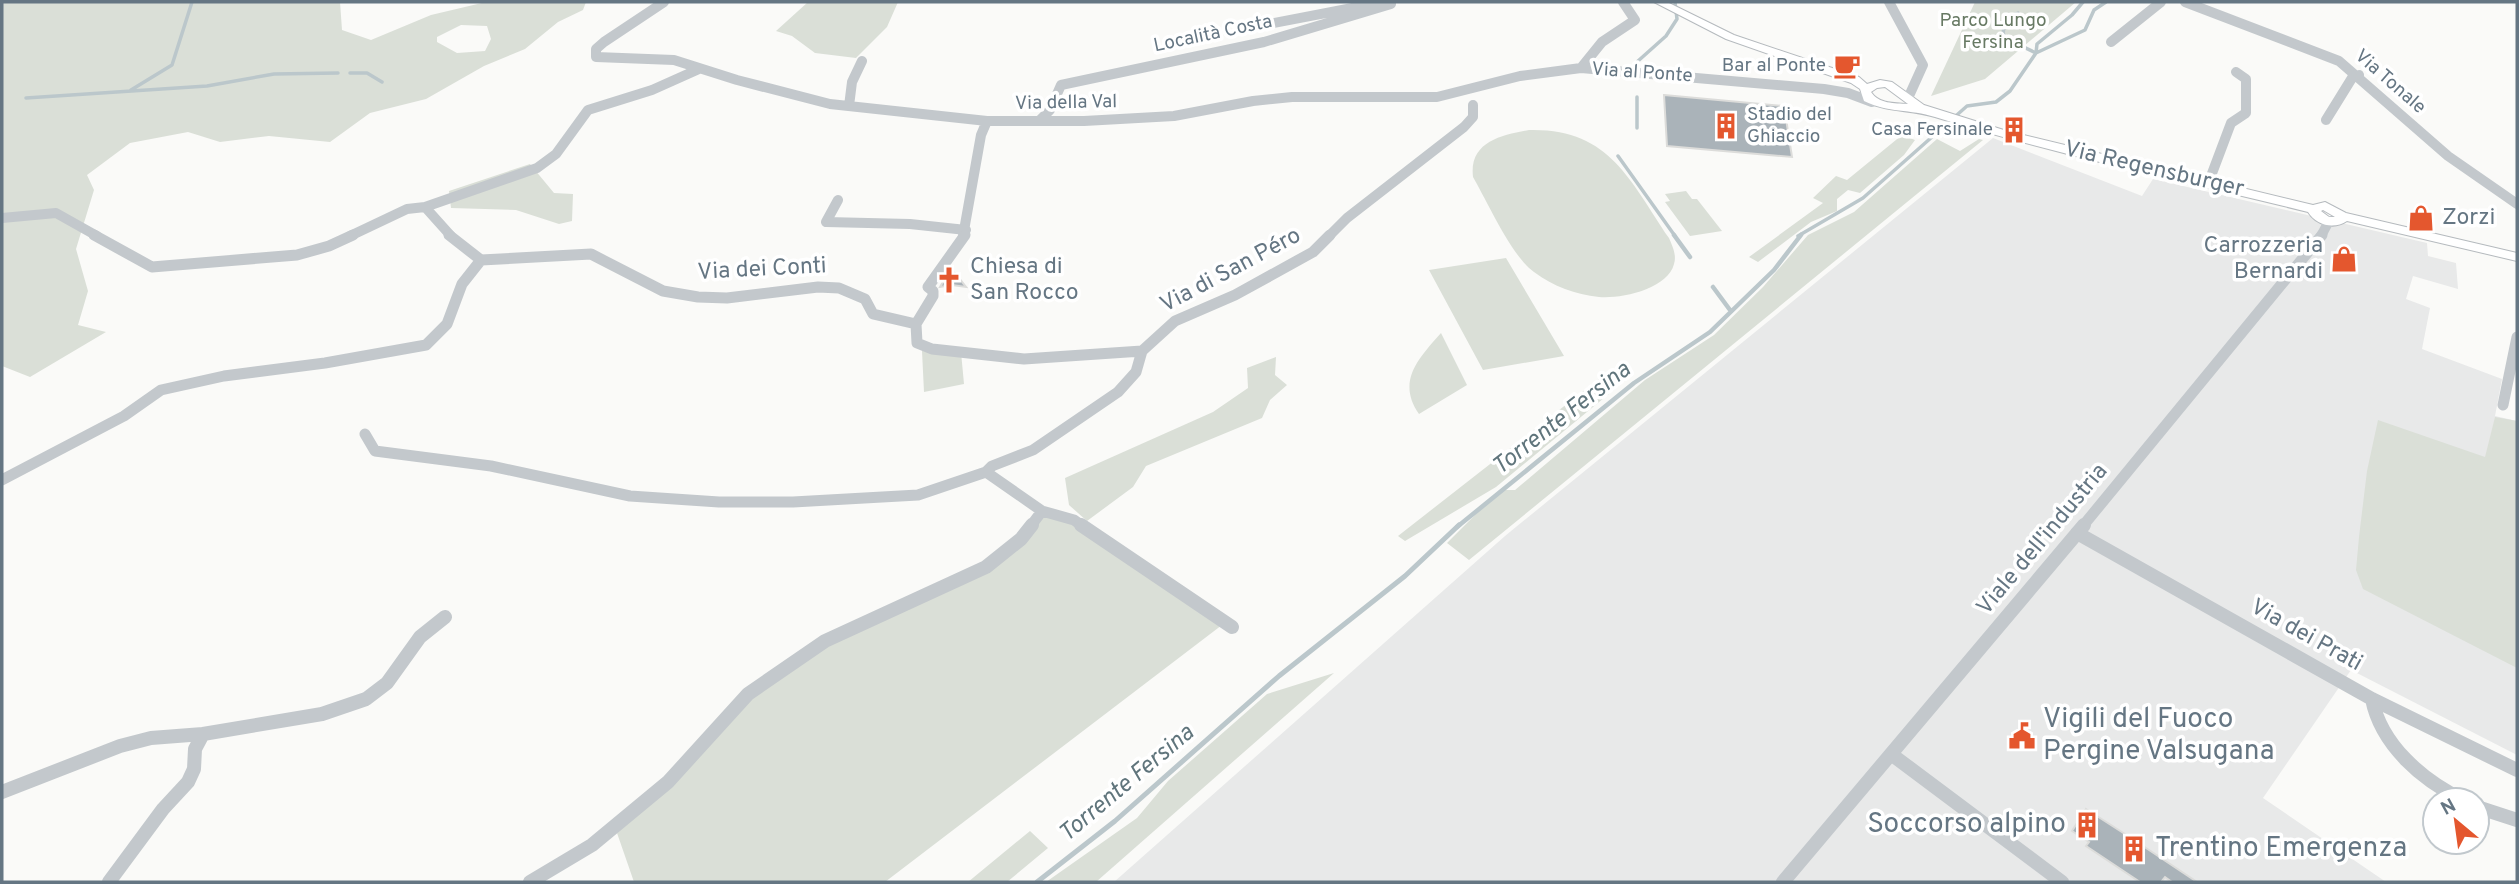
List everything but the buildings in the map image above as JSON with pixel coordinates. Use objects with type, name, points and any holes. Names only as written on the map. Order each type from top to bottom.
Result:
[{"type":"main road","points":[[1659,2],[1690,20],[1730,37],[1860,82],[1868,94],[1890,107],[1908,97]]},
{"type":"main road","points":[[1837,74],[1886,85],[1908,97]]},
{"type":"main road","points":[[1868,94],[1886,85]]},
{"type":"main road","name":"Via Regensburger","points":[[1908,97],[1920,108],[1996,132],[2313,209],[2317,216],[2336,218]]},
{"type":"main road","points":[[2336,218],[2517,257]]},
{"type":"street","name":"Via della Val","points":[[664,2],[652,12],[610,35],[596,49],[596,57],[658,57],[831,104],[986,121],[1174,116],[1253,101],[1292,97],[1437,97]]},
{"type":"street","name":"Località Costa","points":[[1040,121],[1050,110],[1062,85],[1264,42],[1391,4],[1383,2],[1248,28]]},
{"type":"street","points":[[1581,68],[1589,62],[1596,48],[1604,40],[1635,20],[1623,2]]},
{"type":"street","points":[[1889,2],[1923,65],[1922,76],[1908,97]]},
{"type":"street","points":[[2111,42],[2161,2]]},
{"type":"street","name":"Via Tonale","points":[[2185,2],[2326,54],[2359,75],[2448,156],[2517,204]]},
{"type":"street","points":[[849,106],[852,82],[862,61]]},
{"type":"street","name":"Via al Ponte","points":[[1437,97],[1554,70],[1581,68],[1748,81],[1868,94]]},
{"type":"street","points":[[2,218],[56,214],[152,267],[297,255],[329,246],[407,209],[425,207],[537,168],[556,154],[588,110],[652,90],[699,69]]},
{"type":"street","points":[[2208,184],[2231,123],[2246,113],[2246,79],[2236,72]]},
{"type":"street","points":[[2326,120],[2352,78],[2359,75]]},
{"type":"street","name":"Via di San Péro","points":[[1142,351],[1175,321],[1236,295],[1314,252],[1348,218],[1464,127],[1473,117],[1475,103],[1495,84]]},
{"type":"street","points":[[1464,92],[1475,103]]},
{"type":"street","points":[[1437,97],[1475,103]]},
{"type":"street","points":[[365,434],[374,451],[491,466],[630,496],[719,502],[793,502],[918,495],[986,472],[992,466],[1033,450],[1118,392],[1136,372],[1142,351],[1024,359],[932,349],[917,344],[916,324],[933,296],[933,291],[928,287],[966,230],[981,135],[986,121]]},
{"type":"street","points":[[838,200],[826,222],[911,224],[966,230]]},
{"type":"street","points":[[2,480],[124,416],[161,390],[224,376],[325,363],[426,345],[447,324],[462,284],[481,260],[434,220],[425,207]]},
{"type":"street","name":"Viale dell'industria","points":[[1783,882],[2077,533],[2336,218]]},
{"type":"street","name":"Via dei Conti","points":[[481,260],[591,254],[663,291],[698,297],[727,298],[818,287],[839,288],[864,299],[873,314],[916,324]]},
{"type":"street","points":[[2503,405],[2517,337]]},
{"type":"street","points":[[986,472],[1042,511],[1074,520],[1232,627]]},
{"type":"street","points":[[530,882],[592,845],[668,782],[748,694],[825,641],[986,567],[1021,539],[1042,511]]},
{"type":"street","name":"Via dei Prati","points":[[2077,533],[2372,699],[2517,770]]},
{"type":"street","points":[[2,792],[120,746],[151,738],[203,734],[321,714],[355,705],[379,691],[420,638],[439,626],[445,617]]},
{"type":"street","points":[[2372,699],[2374,717],[2382,735],[2441,786]]},
{"type":"street","points":[[109,882],[163,809],[188,782],[194,769],[195,749],[203,734]]},
{"type":"street","points":[[1891,754],[2062,882]]},
{"type":"street","points":[[2491,812],[2517,820]]},
{"type":"shaded area","points":[[1993,138],[2142,196],[2153,179],[2427,243],[2428,256],[2456,263],[2458,289],[2413,276],[2406,299],[2430,308],[2422,349],[2502,379],[2495,416],[2517,421],[2517,755],[2351,670],[2263,798],[2386,882],[1114,882],[1505,536]]},
{"type":"green space","points":[[2,2],[340,2],[342,30],[371,40],[431,15],[486,2],[586,2],[583,10],[558,22],[525,49],[484,66],[426,99],[370,113],[330,142],[269,136],[220,142],[188,132],[130,143],[87,175],[94,190],[76,249],[88,291],[78,325],[106,332],[30,377],[2,366]],"holes":[[[461,25],[487,26],[491,39],[485,51],[457,53],[437,42],[437,37]]]},
{"type":"green space","points":[[808,2],[898,2],[887,27],[856,58],[815,53],[792,36],[776,31]]},
{"type":"green space","name":"Parco Lungo Fersina","points":[[1975,2],[2076,2],[1985,79],[1931,96]]},
{"type":"green space","points":[[1529,130],[1556,132],[1579,138],[1614,161],[1642,196],[1669,238],[1675,261],[1670,273],[1663,280],[1631,294],[1599,297],[1557,286],[1526,265],[1509,242],[1473,177],[1473,165],[1476,156],[1489,142]]},
{"type":"green space","points":[[1902,135],[1915,140],[1904,155],[1860,193],[1848,190],[1837,199],[1837,211],[1811,222],[1758,262],[1749,257],[1823,203],[1813,198],[1836,176],[1847,180]]},
{"type":"green space","points":[[1937,139],[1960,151],[1979,139],[1983,140],[1469,560],[1447,543],[1500,490],[1515,490],[1645,380],[1714,335],[1763,287],[1808,235],[1854,212]]},
{"type":"green space","points":[[530,164],[554,193],[573,194],[572,221],[559,224],[516,210],[451,208],[449,191]]},
{"type":"green space","points":[[1686,191],[1692,199],[1697,199],[1722,231],[1690,236],[1665,202],[1670,201],[1665,194]]},
{"type":"green space","points":[[1506,258],[1564,356],[1483,370],[1429,270]]},
{"type":"green space","points":[[1441,333],[1467,385],[1419,414],[1412,402],[1410,380],[1418,361]]},
{"type":"green space","points":[[922,351],[961,352],[964,384],[924,392]]},
{"type":"green space","points":[[1276,357],[1275,375],[1287,385],[1270,400],[1262,418],[1146,466],[1133,487],[1087,521],[1069,505],[1065,478],[1213,412],[1248,388],[1247,368]]},
{"type":"green space","points":[[1609,371],[1616,388],[1496,487],[1405,541],[1398,536]]},
{"type":"green space","points":[[2495,417],[2517,421],[2517,668],[2363,589],[2356,570],[2367,471],[2378,420],[2485,457]]},
{"type":"green space","points":[[1043,513],[1073,522],[1222,625],[885,882],[634,882],[617,833],[750,696],[826,644],[965,579]]},
{"type":"green space","points":[[1334,673],[1096,882],[1046,882],[1137,818],[1168,781],[1267,694]]},
{"type":"green space","points":[[1030,831],[1048,848],[1007,882],[968,882]]},
{"type":"waterway","points":[[131,90],[172,65],[192,2]]},
{"type":"waterway","points":[[1638,67],[1638,61],[1666,36],[1677,19],[1675,2]]},
{"type":"waterway","points":[[2036,53],[2037,44],[2072,15],[2083,2]]},
{"type":"waterway","name":"Torrente Fersina","points":[[2036,53],[2085,30],[2094,10],[2106,2]]},
{"type":"waterway","points":[[2018,13],[2005,19],[2003,34],[2009,40],[2036,53]]},
{"type":"waterway","name":"Torrente Fersina","points":[[1798,236],[1863,198],[1967,106],[1996,102],[2010,91],[2036,53]]},
{"type":"waterway","points":[[26,98],[207,86],[274,74],[338,73]]},
{"type":"waterway","points":[[350,73],[367,73],[382,82]]},
{"type":"waterway","points":[[1637,97],[1637,128]]},
{"type":"waterway","points":[[1618,156],[1675,236]]},
{"type":"waterway","points":[[1674,235],[1690,257]]},
{"type":"waterway","name":"Torrente Fersina","points":[[1457,527],[1634,383],[1710,332],[1774,270],[1801,235]]},
{"type":"waterway","points":[[1713,287],[1730,310]]},
{"type":"waterway","name":"Torrente Fersina","points":[[1037,882],[1115,821],[1279,676],[1405,576],[1459,525]]},
{"type":"place","name":"Bar al Ponte","points":[[1847,66]]},
{"type":"place","name":"Stadio del Ghiaccio","points":[[1726,126]]},
{"type":"place","name":"Casa Fersinale","points":[[2014,130]]},
{"type":"place","name":"Zorzi","points":[[2421,218]]},
{"type":"place","name":"Carrozzeria Bernardi","points":[[2344,259]]},
{"type":"place","name":"Chiesa di San Rocco","points":[[949,280]]},
{"type":"place","name":"Vigili del Fuoco Pergine Valsugana","points":[[2022,736]]},
{"type":"place","name":"Soccorso alpino","points":[[2087,825]]},
{"type":"place","name":"Trentino Emergenza","points":[[2134,849]]}]
